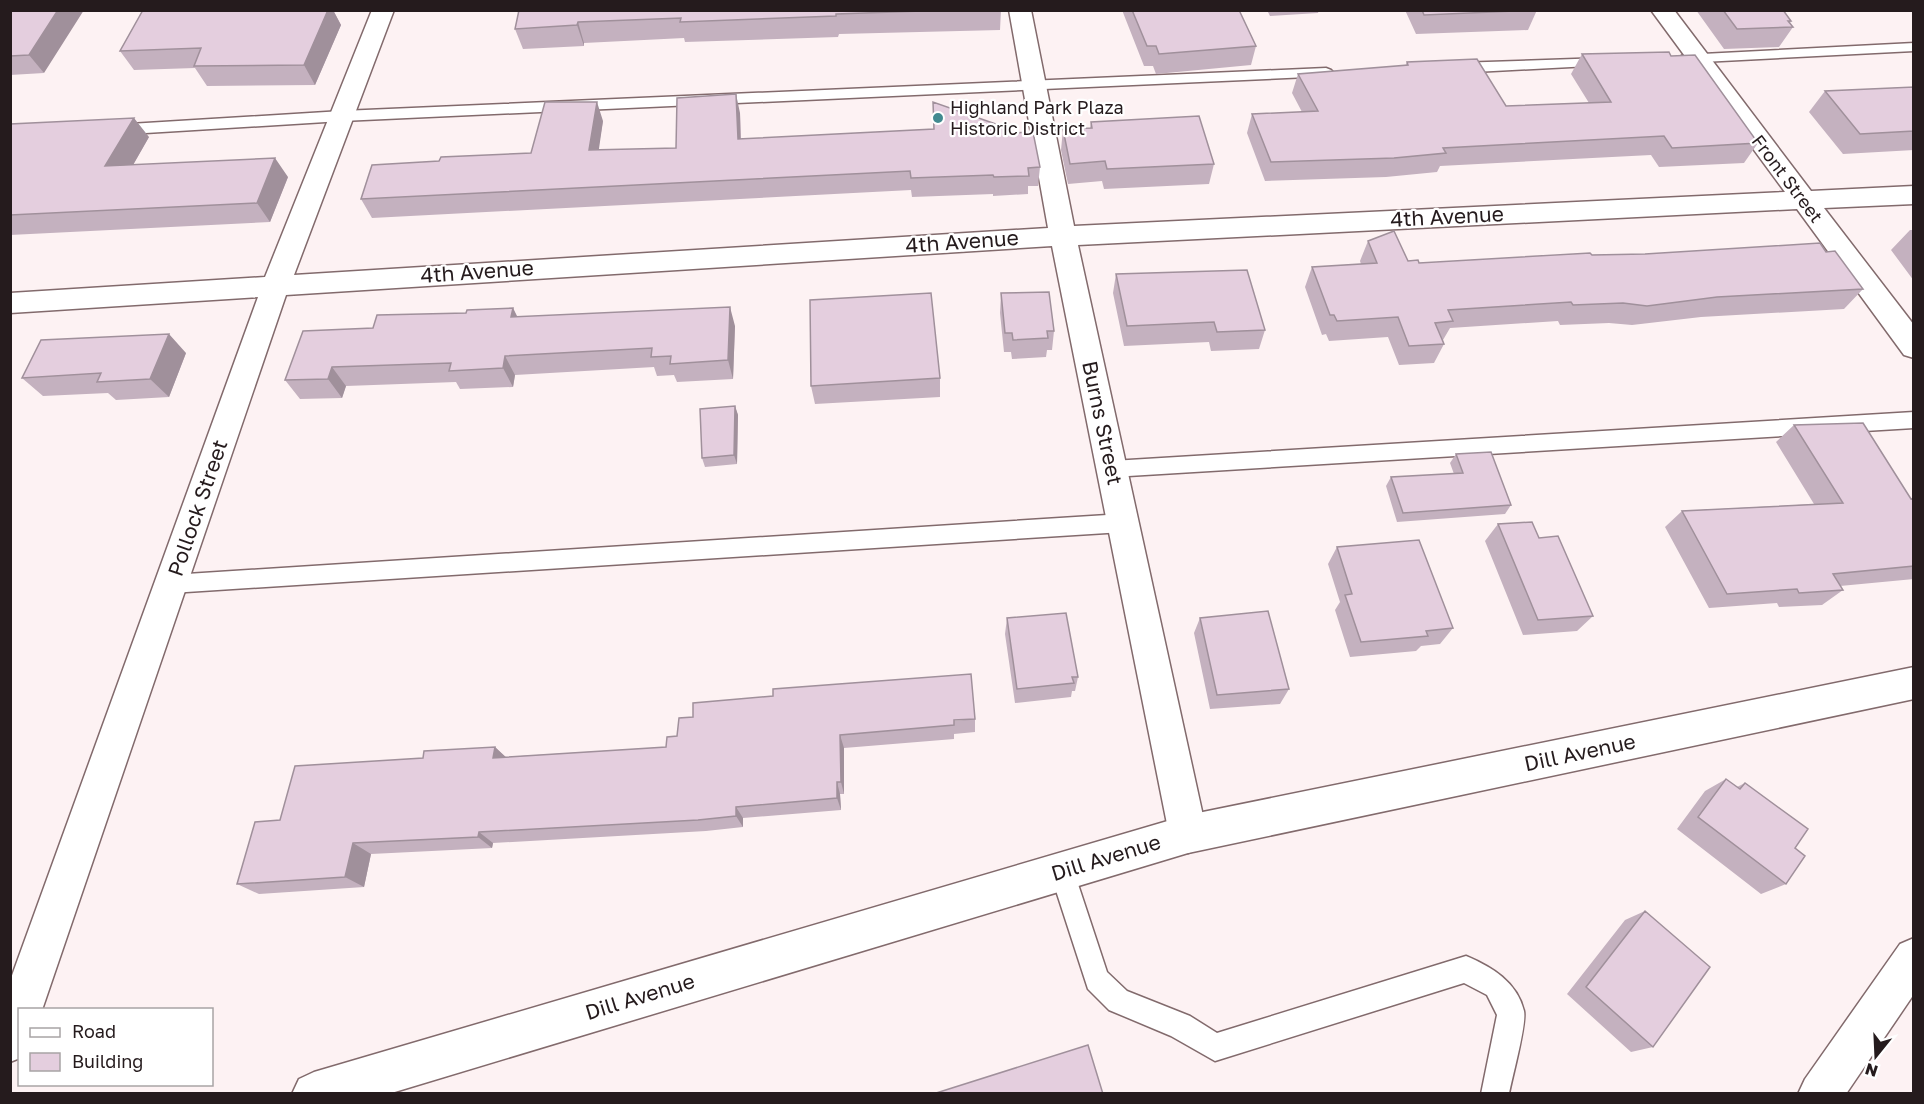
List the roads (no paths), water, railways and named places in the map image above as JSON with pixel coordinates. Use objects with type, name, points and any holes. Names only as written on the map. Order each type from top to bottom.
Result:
[{"type":"street","name":"Pollock Street","points":[[22,1008],[276,285],[383,10]]},
{"type":"street","name":"Burns Street","points":[[1020,10],[1063,236],[1188,834]]},
{"type":"street","name":"Front Street","points":[[1662,10],[1685,58],[1803,200],[1914,347]]},
{"type":"street","name":"4th Avenue","points":[[10,303],[1063,236],[1914,195]]},
{"type":"street","name":"Dill Avenue","points":[[314,1094],[1188,834],[1914,683]]},
{"type":"street","points":[[1820,1094],[1914,957]]},
{"type":"street","points":[[10,1041],[18,1020]]},
{"type":"lane","points":[[1685,58],[1914,47]]},
{"type":"lane","points":[[1436,69],[1625,61]]},
{"type":"lane","points":[[93,131],[342,116],[1342,73]]},
{"type":"lane","points":[[1112,469],[1914,420]]},
{"type":"lane","points":[[171,584],[1123,523]]},
{"type":"lane","points":[[1062,872],[1097,980],[1118,1001],[1180,1026],[1215,1047],[1466,969],[1496,986],[1511,1012],[1495,1094]]},
{"type":"place","name":"Highland Park Plaza Historic District","points":[[938,118]]}]
